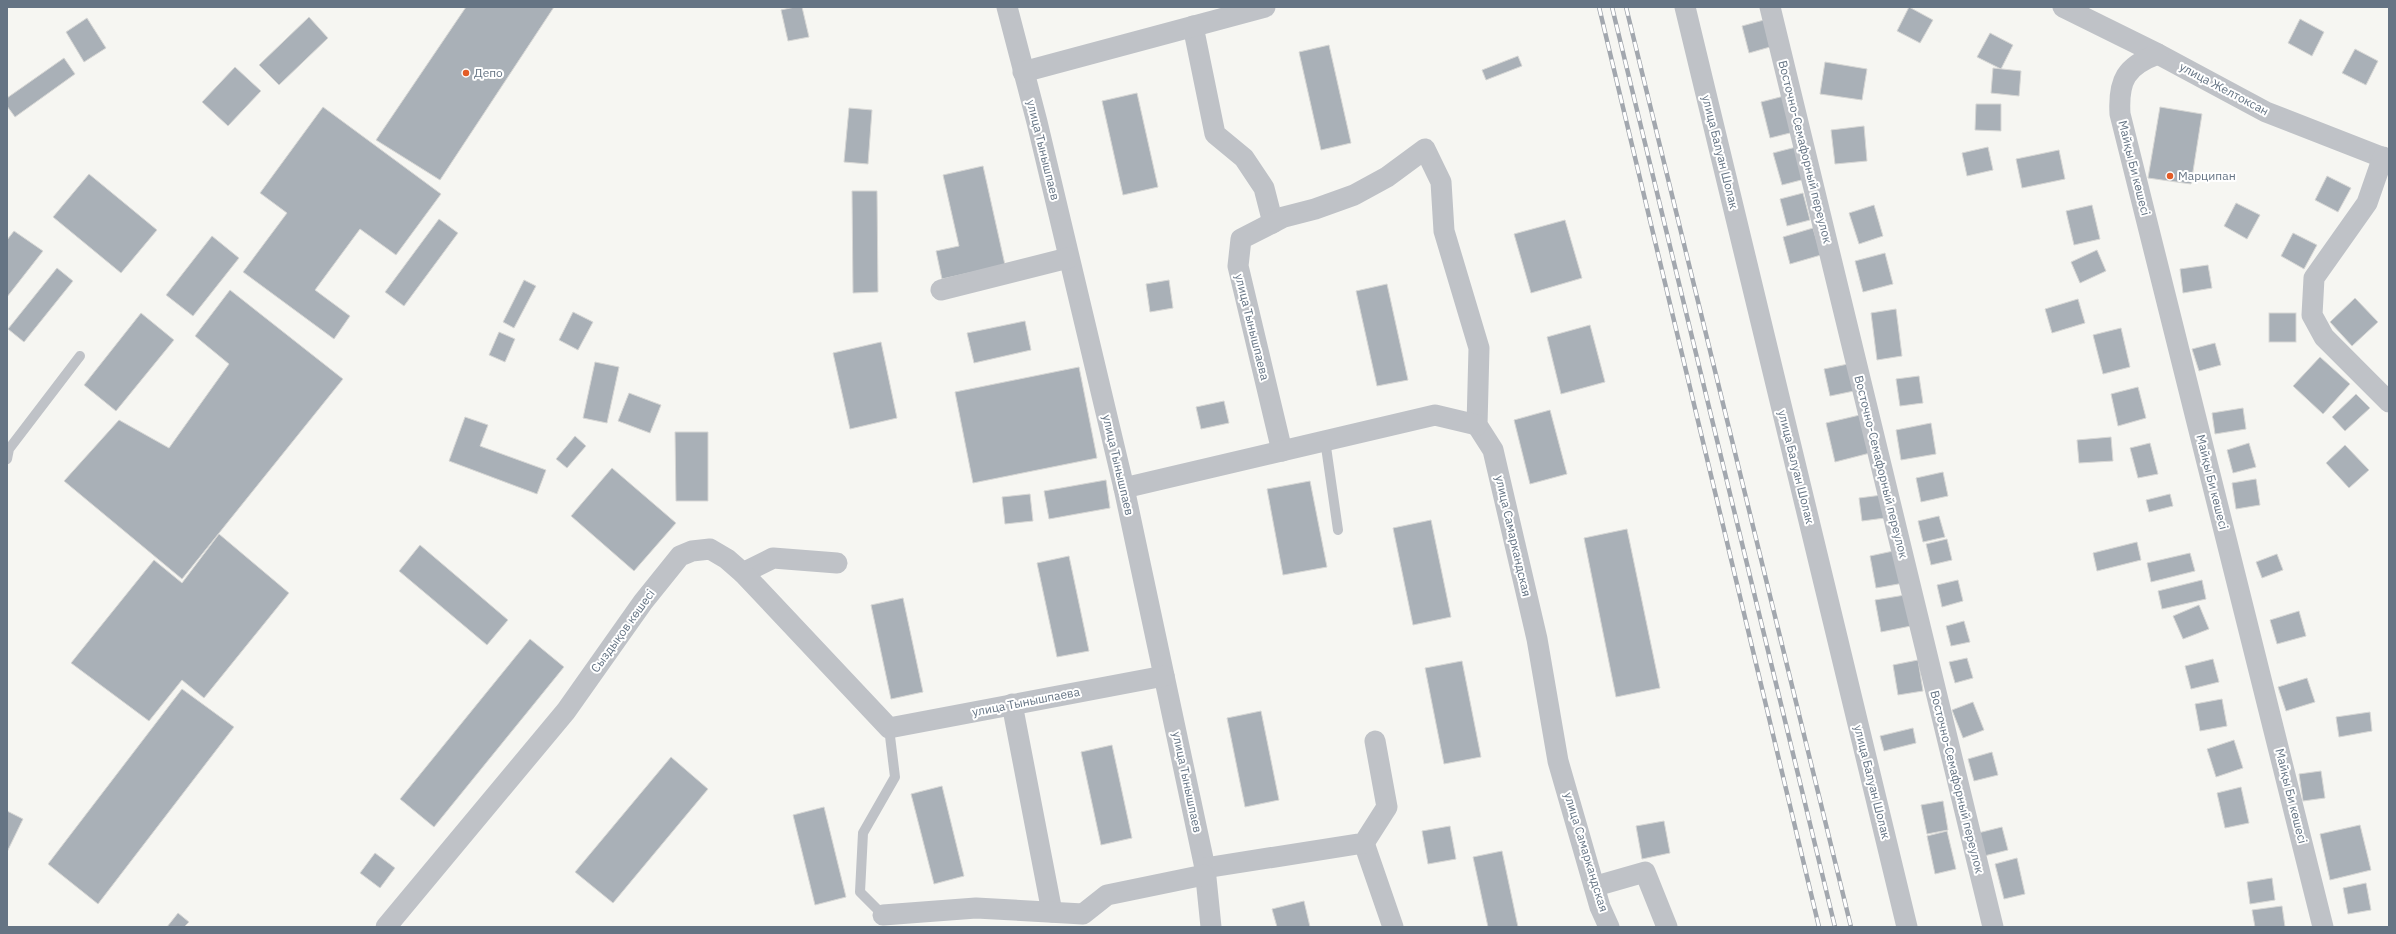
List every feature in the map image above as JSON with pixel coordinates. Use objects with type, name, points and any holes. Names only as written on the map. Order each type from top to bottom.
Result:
[{"type":"street","name":"улица Тынышпаев","points":[[1007,7],[1037,122],[1068,258],[1124,488],[1205,871],[1210,927]]},
{"type":"street","points":[[1023,72],[1265,7]]},
{"type":"street","name":"улица Балуан Шолак","points":[[1685,7],[1907,927]]},
{"type":"street","name":"Восточно-Семафорный переулок","points":[[1770,7],[1993,927]]},
{"type":"street","name":"улица Желтоксан","points":[[2063,7],[2158,54],[2266,112],[2386,159]]},
{"type":"street","points":[[1193,26],[1215,134],[1244,158],[1264,188],[1274,223]]},
{"type":"street","name":"Майқы Би көшесі","points":[[2158,54],[2139,61],[2125,77],[2119,93],[2120,114],[2323,927]]},
{"type":"street","name":"улица Тынышпаева","points":[[1282,451],[1238,266],[1241,239],[1274,223],[1354,195],[1387,176],[1425,149],[1441,182],[1444,231],[1479,348],[1477,425]]},
{"type":"street","points":[[2386,159],[2367,202],[2314,278],[2312,316],[2324,337],[2389,402]]},
{"type":"street","points":[[941,290],[1068,258]]},
{"type":"street","points":[[1124,488],[1435,415],[1477,425]]},
{"type":"street","name":"улица Самаркандская","points":[[1477,425],[1493,450],[1537,639],[1558,761],[1596,886],[1600,907],[1610,927]]},
{"type":"street","name":"Сыздықов көшесі","points":[[386,927],[566,711],[643,602],[680,556],[710,549],[727,559],[743,573],[889,728]]},
{"type":"street","points":[[743,573],[774,558],[837,563]]},
{"type":"street","name":"улица Тынышпаева","points":[[889,728],[1164,676]]},
{"type":"street","points":[[1012,704],[1052,912]]},
{"type":"street","points":[[883,915],[976,908],[1083,914],[1107,895],[1205,871],[1364,843],[1387,807],[1375,741]]},
{"type":"street","points":[[1364,843],[1393,927]]},
{"type":"street","points":[[1596,886],[1645,872],[1667,927]]},
{"type":"lane","points":[[8,453],[80,356]]},
{"type":"lane","points":[[1325,440],[1338,530]]},
{"type":"lane","points":[[883,915],[860,892],[863,833],[895,777],[889,728]]},
{"type":"building","name":"Депо","points":[[466,7],[554,7],[440,180],[376,140]]},
{"type":"building","points":[[802,7],[809,37],[788,41],[781,10]]},
{"type":"building","points":[[1909,7],[1933,20],[1920,43],[1897,31]]},
{"type":"building","points":[[309,17],[328,38],[279,85],[259,65]]},
{"type":"building","points":[[87,18],[106,48],[84,62],[66,32]]},
{"type":"building","points":[[2300,19],[2324,32],[2312,56],[2288,43]]},
{"type":"building","points":[[1764,20],[1770,47],[1749,53],[1742,26]]},
{"type":"building","points":[[1990,33],[2013,45],[2001,69],[1977,57]]},
{"type":"building","points":[[1329,45],[1351,143],[1321,150],[1299,52]]},
{"type":"building","points":[[2355,49],[2378,61],[2366,85],[2342,73]]},
{"type":"building","points":[[1518,56],[1522,66],[1486,80],[1482,70]]},
{"type":"building","points":[[64,58],[75,74],[15,117],[7,106],[7,98]]},
{"type":"building","points":[[1825,62],[1867,69],[1862,100],[1820,94]]},
{"type":"building","points":[[235,67],[261,91],[228,126],[202,102]]},
{"type":"building","points":[[1993,68],[2021,71],[2019,96],[1991,93]]},
{"type":"building","points":[[1137,93],[1158,187],[1123,195],[1102,101]]},
{"type":"building","points":[[1788,95],[1798,131],[1770,138],[1761,102]]},
{"type":"building","points":[[1976,104],[2001,104],[2001,131],[1975,130]]},
{"type":"building","points":[[323,107],[441,194],[396,255],[360,229],[315,290],[350,316],[334,339],[243,272],[287,213],[260,193]]},
{"type":"building","points":[[2160,107],[2202,114],[2191,184],[2148,178]]},
{"type":"building","points":[[849,108],[872,110],[868,164],[844,162]]},
{"type":"building","points":[[1864,126],[1867,161],[1835,164],[1831,130]]},
{"type":"building","points":[[1800,146],[1809,178],[1782,185],[1773,153]]},
{"type":"building","points":[[1988,147],[1993,170],[1967,176],[1962,153]]},
{"type":"building","points":[[2059,150],[2065,179],[2022,188],[2016,159]]},
{"type":"building","points":[[983,166],[1005,265],[942,279],[936,251],[959,246],[943,175]]},
{"type":"building","points":[[89,174],[157,230],[121,273],[53,217]]},
{"type":"building","points":[[2327,176],[2351,188],[2338,212],[2315,200]]},
{"type":"building","points":[[852,191],[877,191],[878,292],[853,293]]},
{"type":"building","points":[[1803,193],[1810,220],[1787,226],[1780,199]]},
{"type":"building","points":[[2236,203],[2260,215],[2247,239],[2224,226]]},
{"type":"building","points":[[1874,205],[1883,236],[1859,244],[1849,213]]},
{"type":"building","points":[[2092,205],[2100,239],[2074,245],[2066,211]]},
{"type":"building","points":[[439,219],[458,233],[404,306],[385,292]]},
{"type":"building","points":[[1565,220],[1582,278],[1531,293],[1514,234]]},
{"type":"building","points":[[1813,228],[1821,255],[1790,264],[1783,237]]},
{"type":"building","points":[[14,231],[43,251],[7,297],[7,240]]},
{"type":"building","points":[[2293,233],[2317,245],[2304,269],[2281,256]]},
{"type":"building","points":[[212,236],[239,258],[193,316],[166,295]]},
{"type":"building","points":[[2097,250],[2106,271],[2080,283],[2071,262]]},
{"type":"building","points":[[1885,253],[1893,284],[1863,292],[1855,261]]},
{"type":"building","points":[[2208,265],[2212,288],[2183,293],[2180,269]]},
{"type":"building","points":[[57,268],[73,281],[24,342],[8,329]]},
{"type":"building","points":[[524,280],[536,286],[514,328],[503,322]]},
{"type":"building","points":[[1169,280],[1173,308],[1150,312],[1146,284]]},
{"type":"building","points":[[1387,284],[1408,380],[1377,386],[1356,291]]},
{"type":"building","points":[[230,290],[343,379],[182,579],[64,481],[119,420],[169,448],[229,364],[195,336]]},
{"type":"building","points":[[2355,298],[2378,322],[2352,346],[2330,322]]},
{"type":"building","points":[[2078,299],[2085,323],[2052,333],[2045,309]]},
{"type":"building","points":[[1896,309],[1902,356],[1877,360],[1871,313]]},
{"type":"building","points":[[573,312],[593,322],[578,350],[559,340]]},
{"type":"building","points":[[141,313],[174,340],[116,411],[84,385]]},
{"type":"building","points":[[2269,313],[2296,313],[2296,342],[2269,342]]},
{"type":"building","points":[[1025,321],[1031,350],[974,363],[967,333]]},
{"type":"building","points":[[1590,325],[1605,382],[1561,394],[1547,337]]},
{"type":"building","points":[[2121,328],[2130,367],[2103,374],[2093,335]]},
{"type":"building","points":[[499,332],[515,339],[505,362],[489,355]]},
{"type":"building","points":[[881,342],[897,418],[850,429],[833,353]]},
{"type":"building","points":[[2215,343],[2221,365],[2199,371],[2192,349]]},
{"type":"building","points":[[2320,357],[2350,384],[2323,414],[2293,386]]},
{"type":"building","points":[[595,362],[619,367],[607,423],[583,418]]},
{"type":"building","points":[[1848,364],[1854,391],[1830,396],[1824,369]]},
{"type":"building","points":[[1079,367],[1097,458],[973,483],[955,392]]},
{"type":"building","points":[[1919,376],[1923,403],[1900,406],[1896,379]]},
{"type":"building","points":[[2138,387],[2146,418],[2118,426],[2111,394]]},
{"type":"building","points":[[629,393],[661,405],[650,433],[618,421]]},
{"type":"building","points":[[2356,394],[2370,408],[2345,431],[2332,417]]},
{"type":"building","points":[[1224,401],[1229,423],[1201,429],[1196,407]]},
{"type":"building","points":[[2243,408],[2246,429],[2215,434],[2212,413]]},
{"type":"building","points":[[1550,410],[1567,474],[1530,484],[1514,420]]},
{"type":"building","points":[[1864,414],[1874,452],[1835,462],[1826,423]]},
{"type":"building","points":[[465,417],[488,425],[480,446],[546,470],[537,494],[449,461]]},
{"type":"building","points":[[1931,423],[1936,454],[1901,460],[1896,430]]},
{"type":"building","points":[[675,432],[708,432],[708,501],[676,501]]},
{"type":"building","points":[[575,436],[586,446],[567,468],[556,459]]},
{"type":"building","points":[[2111,437],[2113,461],[2079,463],[2077,440]]},
{"type":"building","points":[[2150,443],[2158,474],[2138,478],[2130,448]]},
{"type":"building","points":[[2249,443],[2256,467],[2233,473],[2227,450]]},
{"type":"building","points":[[2345,445],[2369,470],[2349,488],[2326,463]]},
{"type":"building","points":[[612,468],[676,523],[634,571],[571,516]]},
{"type":"building","points":[[1943,472],[1948,496],[1921,502],[1916,478]]},
{"type":"building","points":[[2256,479],[2260,505],[2236,509],[2232,483]]},
{"type":"building","points":[[1106,480],[1110,508],[1049,519],[1044,491]]},
{"type":"building","points":[[1310,481],[1327,567],[1283,575],[1267,489]]},
{"type":"building","points":[[1030,494],[1033,521],[1005,524],[1002,497]]},
{"type":"building","points":[[2170,494],[2173,506],[2149,512],[2146,500]]},
{"type":"building","points":[[1882,495],[1885,518],[1862,521],[1859,498]]},
{"type":"building","points":[[1939,516],[1945,537],[1923,542],[1918,521]]},
{"type":"building","points":[[1431,520],[1451,617],[1413,625],[1393,528]]},
{"type":"building","points":[[1627,529],[1660,688],[1616,697],[1584,538]]},
{"type":"building","points":[[219,534],[289,593],[204,698],[182,680],[149,721],[71,663],[154,560],[182,583]]},
{"type":"building","points":[[1947,539],[1952,560],[1931,565],[1926,544]]},
{"type":"building","points":[[2137,542],[2141,560],[2097,571],[2093,553]]},
{"type":"building","points":[[420,545],[508,620],[487,645],[399,571]]},
{"type":"building","points":[[1898,550],[1904,583],[1876,588],[1870,556]]},
{"type":"building","points":[[2190,553],[2195,571],[2151,582],[2147,563]]},
{"type":"building","points":[[2277,554],[2283,570],[2262,578],[2256,562]]},
{"type":"building","points":[[1069,556],[1089,651],[1057,657],[1037,563]]},
{"type":"building","points":[[1958,580],[1963,601],[1942,607],[1937,585]]},
{"type":"building","points":[[2202,580],[2206,599],[2162,609],[2158,591]]},
{"type":"building","points":[[1905,595],[1911,626],[1881,632],[1875,600]]},
{"type":"building","points":[[903,598],[923,692],[891,699],[871,605]]},
{"type":"building","points":[[2199,605],[2209,629],[2183,639],[2173,616]]},
{"type":"building","points":[[2299,611],[2306,636],[2277,644],[2270,620]]},
{"type":"building","points":[[1964,621],[1970,642],[1951,646],[1946,626]]},
{"type":"building","points":[[530,639],[564,667],[434,827],[400,799]]},
{"type":"building","points":[[1967,658],[1973,678],[1955,683],[1949,662]]},
{"type":"building","points":[[2213,659],[2219,682],[2191,689],[2185,666]]},
{"type":"building","points":[[1918,660],[1923,691],[1898,695],[1893,665]]},
{"type":"building","points":[[1462,661],[1481,757],[1444,764],[1425,668]]},
{"type":"building","points":[[2307,678],[2315,702],[2286,711],[2278,687]]},
{"type":"building","points":[[182,689],[234,727],[98,904],[48,864]]},
{"type":"building","points":[[2222,699],[2227,726],[2200,731],[2195,704]]},
{"type":"building","points":[[1973,702],[1984,730],[1963,738],[1952,710]]},
{"type":"building","points":[[1261,711],[1279,800],[1245,807],[1227,718]]},
{"type":"building","points":[[2370,712],[2372,731],[2339,737],[2336,717]]},
{"type":"building","points":[[1913,728],[1916,743],[1884,751],[1880,736]]},
{"type":"building","points":[[2234,740],[2243,768],[2216,777],[2207,749]]},
{"type":"building","points":[[1112,745],[1132,838],[1101,845],[1081,752]]},
{"type":"building","points":[[1992,752],[1998,775],[1974,781],[1968,759]]},
{"type":"building","points":[[671,757],[708,789],[613,903],[575,872]]},
{"type":"building","points":[[2321,771],[2325,798],[2303,801],[2299,774]]},
{"type":"building","points":[[942,786],[964,876],[934,884],[911,794]]},
{"type":"building","points":[[2241,787],[2249,823],[2225,828],[2217,793]]},
{"type":"building","points":[[1943,801],[1948,830],[1927,834],[1921,805]]},
{"type":"building","points":[[824,807],[846,897],[815,905],[793,815]]},
{"type":"building","points":[[7,811],[23,819],[7,852]]},
{"type":"building","points":[[1664,821],[1670,853],[1642,859],[1636,826]]},
{"type":"building","points":[[2360,825],[2371,870],[2330,880],[2320,834]]},
{"type":"building","points":[[1450,826],[1456,859],[1428,864],[1422,831]]},
{"type":"building","points":[[2002,827],[2008,850],[1984,856],[1978,833]]},
{"type":"building","points":[[1947,831],[1956,869],[1935,874],[1927,836]]},
{"type":"building","points":[[1502,851],[1518,927],[1488,927],[1473,857]]},
{"type":"building","points":[[375,853],[395,868],[380,888],[360,873]]},
{"type":"building","points":[[2017,858],[2025,894],[2004,899],[1995,864]]},
{"type":"building","points":[[2272,878],[2275,900],[2250,904],[2247,882]]},
{"type":"building","points":[[2366,883],[2371,910],[2348,914],[2343,888]]},
{"type":"building","points":[[1304,901],[1310,927],[1277,927],[1272,909]]},
{"type":"building","points":[[2282,906],[2285,927],[2255,927],[2252,910]]},
{"type":"building","points":[[178,913],[189,922],[184,927],[167,927]]},
{"type":"railway","points":[[1599,7],[1819,927]]},
{"type":"railway","points":[[1612,7],[1835,927]]},
{"type":"railway","points":[[1626,7],[1851,927]]},
{"type":"place","name":"Депо","points":[[466,73]]},
{"type":"place","name":"Марципан","points":[[2170,176]]}]
